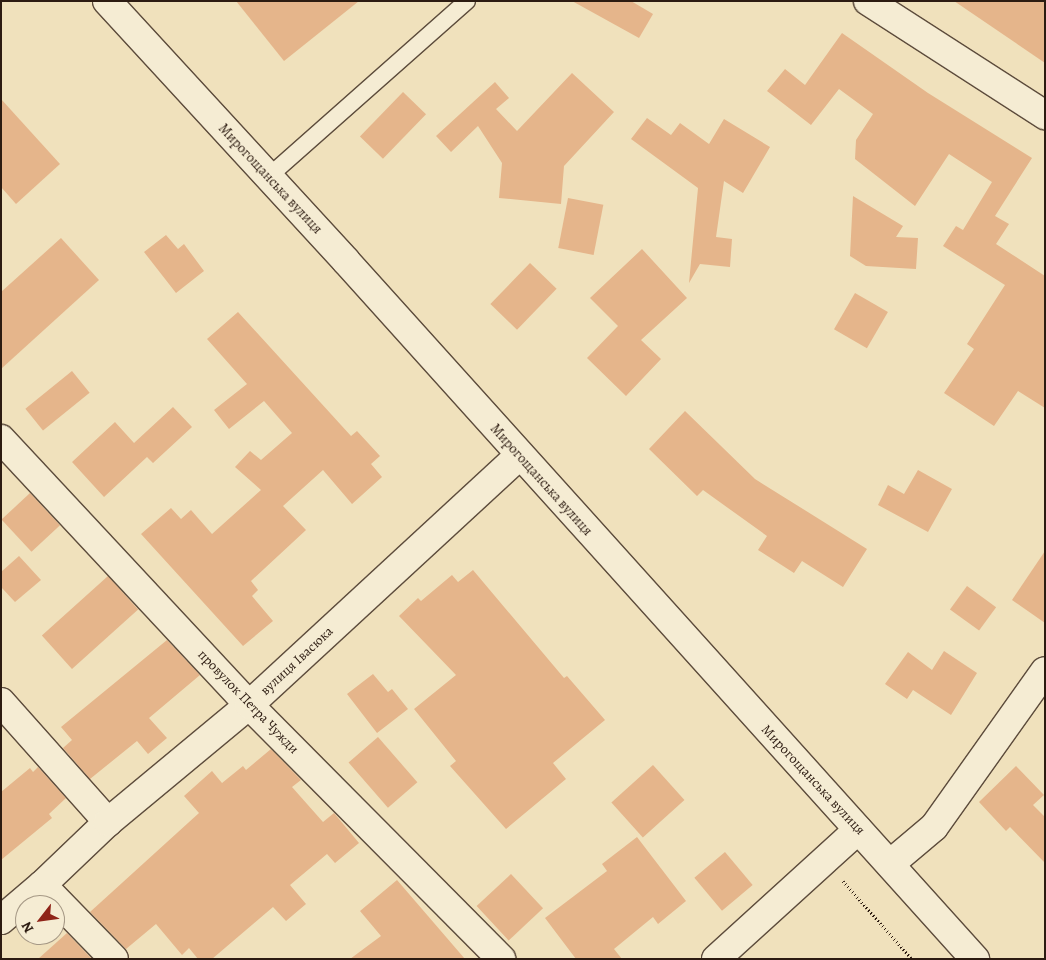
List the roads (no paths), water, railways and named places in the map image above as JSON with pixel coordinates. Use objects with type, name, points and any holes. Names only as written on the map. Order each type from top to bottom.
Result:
[{"type":"street","name":"Мирогощанська вулиця","points":[[107,1],[267,178],[346,261],[519,456],[975,959]]},
{"type":"street","points":[[868,1],[1045,115]]},
{"type":"street","name":"провулок Петра Чужди","points":[[1,439],[249,705],[502,959]]},
{"type":"street","name":"вулиця Івасюка","points":[[1,920],[42,886],[108,822],[249,705],[519,456]]},
{"type":"street","points":[[890,864],[934,827],[1045,671]]},
{"type":"street","points":[[1,702],[108,822]]},
{"type":"street","points":[[716,959],[858,830]]},
{"type":"street","points":[[42,886],[114,959]]},
{"type":"lane","points":[[267,178],[467,1]]}]
